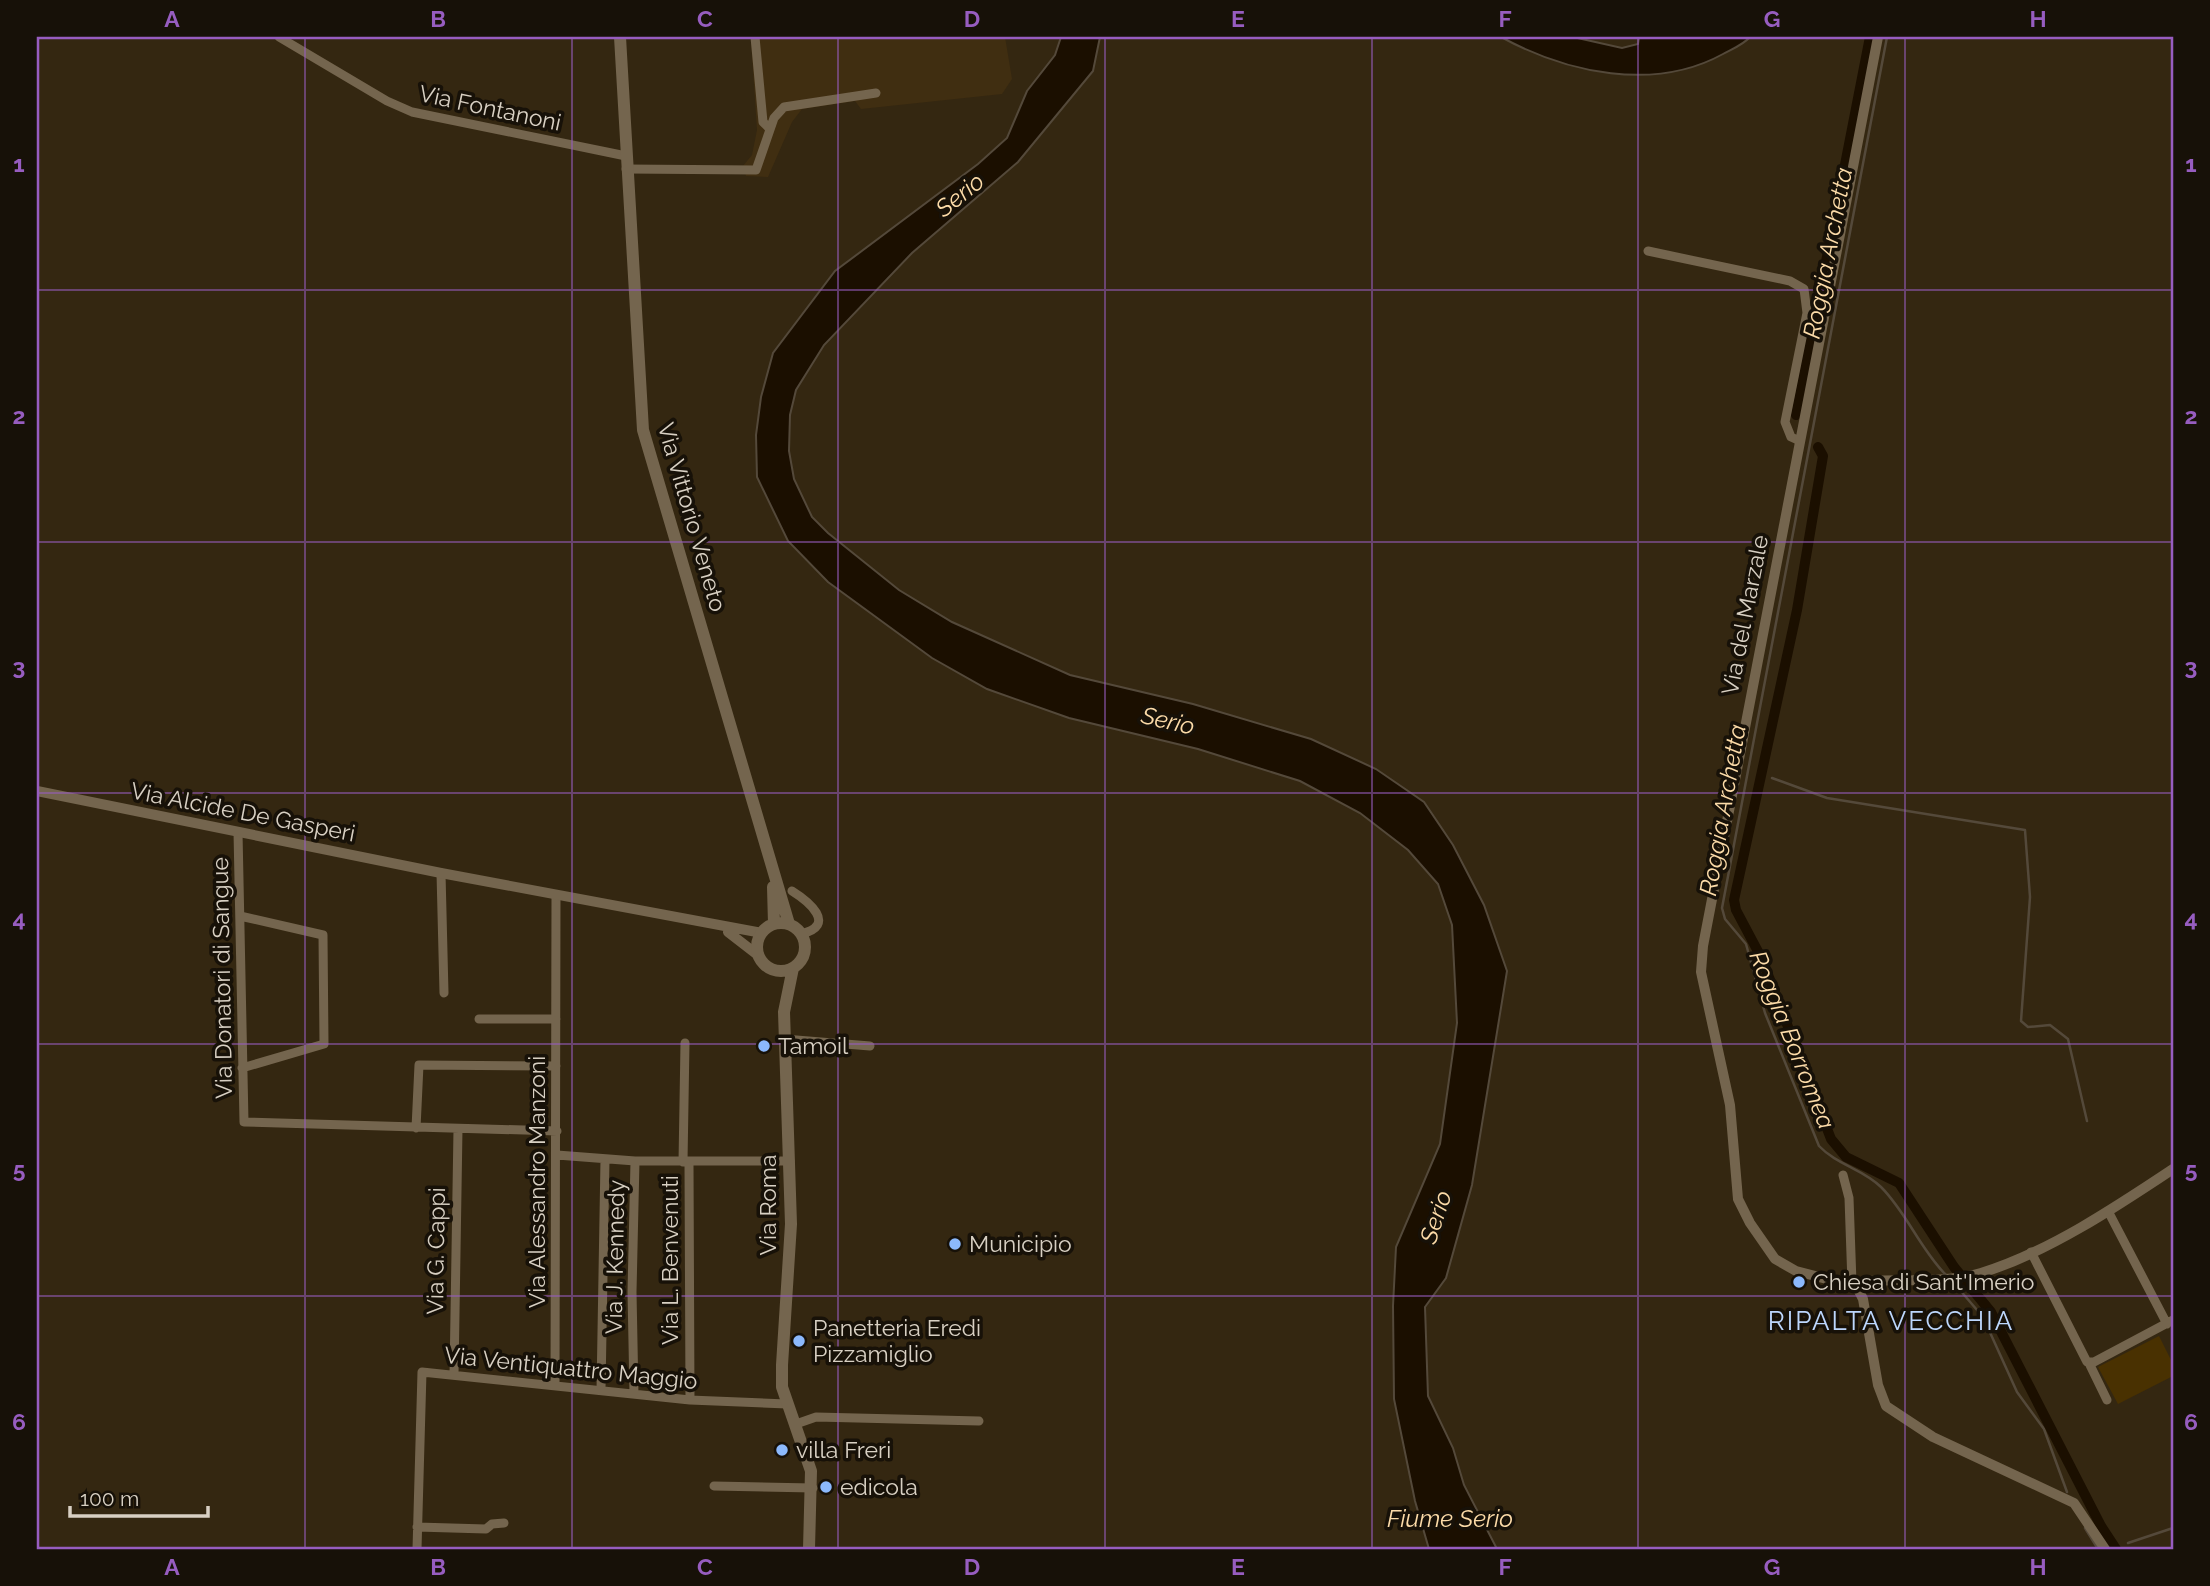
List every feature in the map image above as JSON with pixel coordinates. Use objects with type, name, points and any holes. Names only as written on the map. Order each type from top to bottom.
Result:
[{"type":"main road","name":"Via Vittorio Veneto","points":[[620,37],[643,430],[757,809],[773,872]]},
{"type":"main road","points":[[773,872],[774,924]]},
{"type":"main road","points":[[773,872],[789,924],[802,934],[805,949],[793,968],[784,1004]]},
{"type":"main road","points":[[789,924],[774,924],[761,933],[758,948],[764,963],[777,970],[793,968]]},
{"type":"main road","points":[[777,970],[784,1004]]},
{"type":"main road","name":"Via Roma","points":[[784,1004],[792,1224],[782,1387],[796,1424]]},
{"type":"main road","points":[[796,1424],[811,1471],[813,1489],[809,1549]]},
{"type":"street","name":"Via Fontanoni","points":[[279,37],[412,112],[626,162],[756,170],[770,129]]},
{"type":"street","points":[[755,37],[762,117],[770,129]]},
{"type":"street","name":"Via del Marzale","points":[[1855,1285],[1789,1268],[1766,1249],[1738,1199],[1730,1105],[1701,972],[1703,946],[1878,37]]},
{"type":"street","points":[[770,129],[778,112],[793,104],[876,93]]},
{"type":"street","points":[[1648,251],[1790,281],[1804,289],[1807,313],[1785,422],[1791,437],[1800,441]]},
{"type":"street","name":"Via Alcide De Gasperi","points":[[37,791],[441,873],[761,933]]},
{"type":"street","name":"Via Donatori di Sangue","points":[[238,832],[244,1122],[416,1128]]},
{"type":"street","points":[[441,873],[444,993]]},
{"type":"street","points":[[792,891],[815,906],[817,914],[817,923],[811,931],[802,934]]},
{"type":"street","name":"Via Alessandro Manzoni","points":[[555,1385],[556,895]]},
{"type":"street","points":[[240,916],[323,934],[324,1044],[242,1068]]},
{"type":"street","name":"Via Alcide De Gasperi","points":[[723,928],[760,956]]},
{"type":"street","points":[[479,1019],[556,1019]]},
{"type":"street","points":[[784,1039],[870,1046]]},
{"type":"street","name":"Via L. Benvenuti","points":[[685,1044],[690,1400]]},
{"type":"street","points":[[556,1066],[419,1065],[416,1128],[557,1131]]},
{"type":"street","name":"Via G. Cappi","points":[[454,1375],[458,1129]]},
{"type":"street","points":[[557,1155],[686,1163],[790,1161]]},
{"type":"street","points":[[601,1390],[605,1159]]},
{"type":"street","name":"Via J. Kennedy","points":[[634,1394],[635,1161]]},
{"type":"street","points":[[1855,1285],[1869,1281],[1972,1276],[2031,1252],[2108,1211],[2173,1169]]},
{"type":"street","points":[[1843,1175],[1849,1198],[1855,1285],[1863,1299],[1878,1385],[1886,1406],[1933,1437],[2074,1503],[2105,1549]]},
{"type":"street","points":[[2089,1363],[2170,1322],[2108,1211]]},
{"type":"street","points":[[2031,1252],[2107,1400]]},
{"type":"street","name":"Via Ventiquattro Maggio","points":[[417,1549],[422,1372],[690,1400],[787,1404]]},
{"type":"street","points":[[796,1424],[816,1418],[979,1421]]},
{"type":"street","points":[[714,1486],[813,1489]]},
{"type":"street","points":[[417,1527],[486,1529],[492,1524],[504,1523]]},
{"type":"shaded area","points":[[740,37],[1005,37],[1012,79],[1002,94],[861,109],[855,101],[802,109],[792,122],[768,177],[746,176],[743,166],[752,155],[757,130],[751,39]]},
{"type":"shaded area","points":[[2159,1336],[2173,1364],[2173,1376],[2118,1404],[2098,1367]]},
{"type":"water","name":"Fiume Serio","points":[[1061,37],[1100,37],[1093,71],[1018,162],[912,253],[824,345],[796,390],[790,415],[789,451],[794,479],[812,517],[828,533],[899,590],[952,622],[1070,675],[1193,704],[1311,739],[1376,769],[1424,802],[1453,845],[1484,905],[1507,971],[1472,1185],[1446,1278],[1425,1307],[1428,1396],[1453,1448],[1464,1485],[1497,1549],[1429,1549],[1415,1501],[1394,1399],[1393,1306],[1396,1247],[1440,1144],[1457,1023],[1452,925],[1438,884],[1408,850],[1360,813],[1300,781],[1198,749],[1069,718],[987,689],[932,658],[828,582],[788,541],[757,477],[756,435],[761,397],[773,353],[835,271],[978,164],[1007,138],[1027,91],[1055,55]]},
{"type":"water","points":[[1501,37],[1573,37],[1622,48],[1638,44],[1639,37],[1750,37],[1737,47],[1696,66],[1640,75],[1582,68],[1527,50]]},
{"type":"waterway","name":"Roggia Borromea","points":[[1796,415],[1870,37]]},
{"type":"waterway","name":"Roggia Archetta","points":[[1887,37],[1722,908],[1725,919],[1746,944],[1765,1013],[1819,1146],[1881,1187],[1946,1275]]},
{"type":"waterway","name":"Roggia Borromea","points":[[1818,447],[1823,456],[1797,610],[1734,900],[1736,910],[1762,959],[1831,1139],[1846,1157],[1899,1183],[1954,1267],[1991,1312],[2101,1526],[2116,1549]]},
{"type":"waterway","points":[[1772,778],[1827,798],[2025,830],[2030,897],[2021,1021],[2028,1027],[2050,1025],[2068,1039],[2087,1121]]},
{"type":"waterway","name":"Roggia Archetta","points":[[1953,1282],[1983,1317],[2017,1392],[2044,1429],[2067,1492]]},
{"type":"waterway","name":"Roggia Archetta","points":[[2085,1528],[2098,1549]]},
{"type":"waterway","points":[[2128,1543],[2173,1528]]},
{"type":"place","name":"Tamoil","points":[[764,1046]]},
{"type":"place","name":"Municipio","points":[[955,1244]]},
{"type":"place","name":"Chiesa di Sant'Imerio","points":[[1799,1282]]},
{"type":"place","name":"Panetteria Eredi Pizzamiglio","points":[[799,1341]]},
{"type":"place","name":"villa Freri","points":[[782,1450]]},
{"type":"place","name":"edicola","points":[[826,1487]]},
{"type":"district","name":"RIPALTA VECCHIA","points":[[1891,1321]]},
{"type":"water label","name":"Serio","points":[[960,195]]},
{"type":"water label","name":"Serio","points":[[1168,721]]},
{"type":"water label","name":"Serio","points":[[1436,1217]]}]
